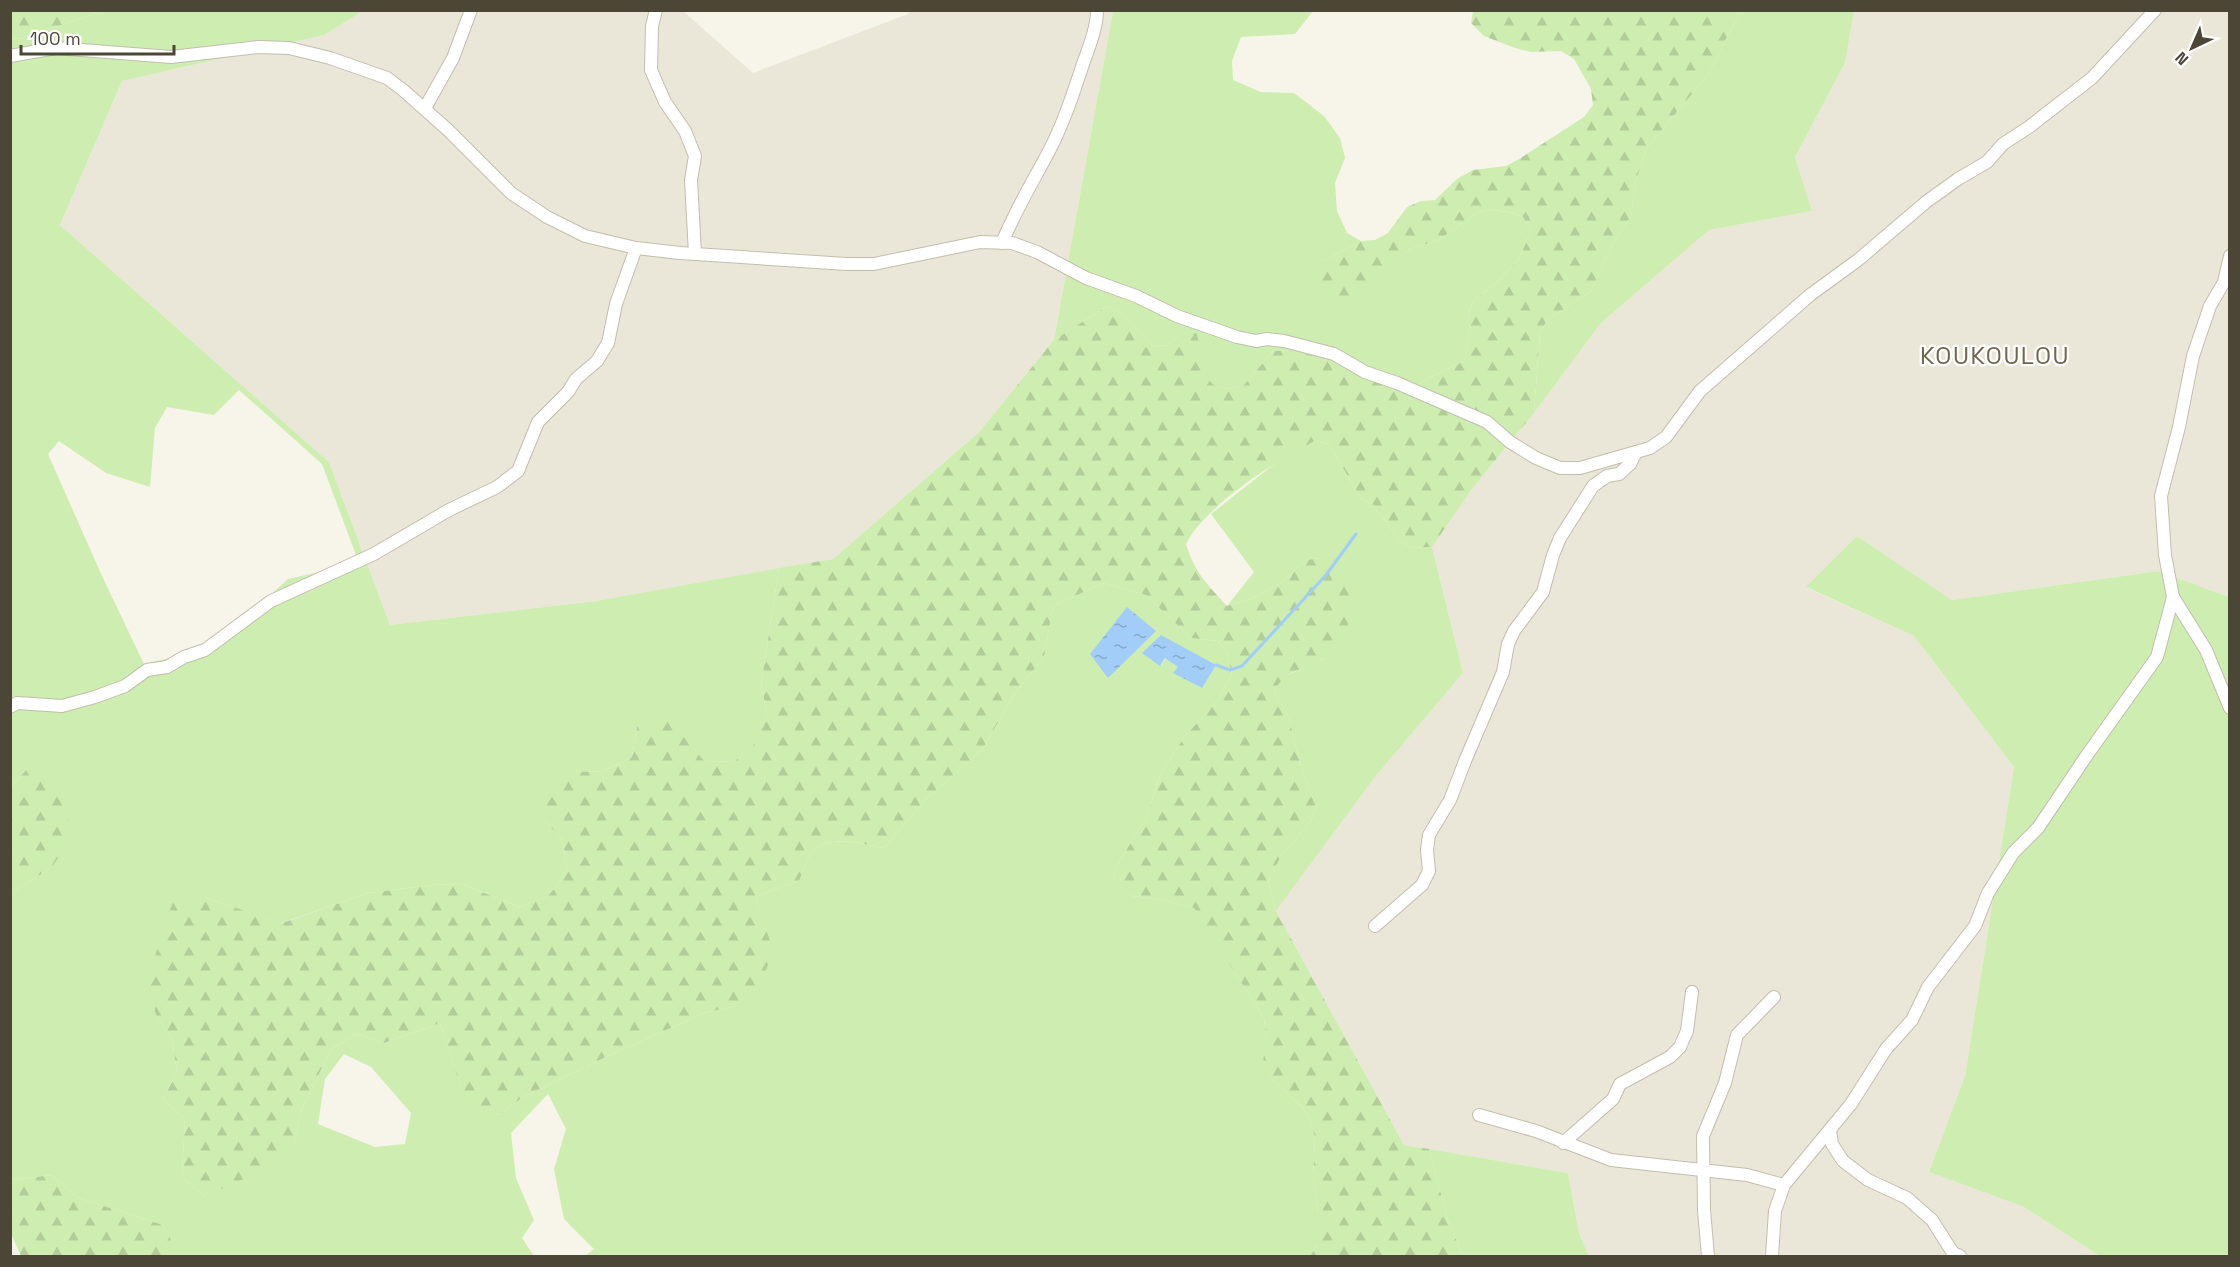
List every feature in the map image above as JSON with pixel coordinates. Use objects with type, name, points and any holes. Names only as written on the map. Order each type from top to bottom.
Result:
[{"type":"street","points":[[425,108],[453,57],[471,10]]},
{"type":"street","points":[[656,10],[652,26],[651,70],[665,102],[685,131],[695,156],[691,180],[695,254]]},
{"type":"street","points":[[1002,243],[1013,215],[1049,152],[1071,100],[1088,51],[1097,10]]},
{"type":"street","points":[[10,56],[56,48],[171,57],[234,48],[289,48],[330,58],[387,78],[425,108],[503,186],[528,205],[585,236],[636,248],[695,254],[874,264],[980,242],[1012,243],[1037,252],[1086,278],[1136,296],[1177,316],[1238,338],[1256,341],[1284,340],[1334,354],[1365,372],[1397,383],[1487,422],[1510,442],[1536,458],[1560,468],[1580,468],[1650,448],[1666,437],[1701,391],[1822,285],[1858,260],[1926,202],[1987,162],[2003,144],[2029,127],[2092,78],[2155,10]]},
{"type":"street","points":[[10,707],[17,703],[62,706],[125,686],[147,670],[166,667],[184,657],[205,650],[271,601],[374,554],[449,510],[497,488],[518,471],[538,422],[568,392],[576,379],[597,361],[608,343],[616,304],[636,248]]},
{"type":"street","points":[[2229,256],[2224,282],[2210,306],[2193,356],[2179,427],[2161,496],[2165,555],[2173,597],[2206,650],[2229,708]]},
{"type":"street","points":[[1375,926],[1422,885],[1429,871],[1427,850],[1429,835],[1450,800],[1464,761],[1503,672],[1508,644],[1514,631],[1543,592],[1560,538],[1593,486],[1607,476],[1618,474],[1630,464],[1636,452]]},
{"type":"street","points":[[1772,1257],[1774,1211],[1784,1185],[1851,1104],[1886,1049],[1912,1020],[1928,987],[1975,926],[1988,893],[2013,853],[2038,828],[2157,657],[2173,597]]},
{"type":"street","points":[[1563,1143],[1613,1099],[1620,1084],[1670,1056],[1680,1047],[1687,1031],[1692,992]]},
{"type":"street","points":[[1708,1257],[1704,1210],[1703,1136],[1725,1083],[1737,1035],[1774,997]]},
{"type":"street","points":[[1479,1114],[1536,1131],[1611,1160],[1747,1175],[1784,1185]]},
{"type":"street","points":[[1830,1130],[1832,1144],[1843,1161],[1868,1180],[1907,1198],[1932,1220],[1953,1253],[1960,1257]]},
{"type":"shaded area","points":[[363,11],[683,11],[753,73],[908,14],[909,11],[1113,11],[1054,340],[979,432],[833,559],[596,601],[390,625],[329,462],[60,225],[122,81],[324,35]]},
{"type":"shaded area","points":[[1854,11],[2229,11],[2229,597],[2158,571],[1952,600],[1857,536],[1807,588],[1914,636],[2014,767],[1965,1076],[1929,1172],[2024,1207],[2100,1256],[1589,1256],[1579,1233],[1568,1173],[1404,1145],[1276,911],[1375,777],[1463,673],[1432,547],[1472,489],[1534,413],[1601,323],[1709,230],[1812,211],[1795,157],[1845,63]]},
{"type":"green space","points":[[11,10],[102,11],[24,38],[11,39]]},
{"type":"green space","points":[[102,11],[363,11],[324,35],[122,81],[60,225],[329,462],[390,625],[596,601],[779,568],[761,685],[767,713],[759,741],[735,761],[705,762],[637,727],[632,757],[603,771],[573,772],[543,819],[563,840],[567,873],[548,896],[519,907],[462,884],[430,885],[368,893],[281,923],[203,897],[156,1015],[172,1040],[177,1072],[163,1099],[185,1119],[182,1177],[204,1196],[294,1144],[302,1109],[331,1049],[356,1034],[384,1043],[440,1023],[469,1111],[499,1115],[523,1097],[608,1056],[704,1013],[737,1006],[772,951],[756,896],[799,881],[811,854],[826,843],[845,841],[884,848],[927,798],[982,750],[1015,693],[1044,657],[1053,606],[1104,583],[1146,595],[1191,638],[1218,641],[1227,652],[1232,675],[1217,701],[1185,736],[1160,775],[1146,819],[1120,860],[1114,875],[1118,891],[1132,896],[1163,900],[1194,908],[1225,951],[1230,965],[1264,1018],[1266,1034],[1264,1063],[1270,1077],[1303,1108],[1315,1137],[1313,1176],[1318,1212],[1318,1244],[1310,1256],[585,1256],[594,1249],[564,1219],[554,1169],[566,1129],[548,1094],[511,1133],[516,1178],[534,1220],[522,1238],[534,1256],[173,1256],[176,1252],[163,1225],[76,1197],[52,1175],[11,1180],[11,893],[51,868],[27,769],[11,787],[10,713],[14,712],[10,708],[10,39],[24,38]],"holes":[[[239,390],[322,464],[359,563],[288,579],[211,648],[144,664],[48,454],[59,441],[106,473],[150,487],[155,428],[167,407],[214,415]],[[1161,635],[1201,688],[1174,672],[1179,667],[1165,658],[1161,666]],[[344,1054],[371,1067],[411,1113],[405,1144],[375,1147],[318,1124],[325,1079]]]},
{"type":"green space","points":[[1113,11],[1313,11],[1295,34],[1241,37],[1232,61],[1233,80],[1261,92],[1294,93],[1324,116],[1340,138],[1345,158],[1335,183],[1337,211],[1347,233],[1361,241],[1323,261],[1349,305],[1410,249],[1439,240],[1478,212],[1493,210],[1523,217],[1531,231],[1519,259],[1496,283],[1473,301],[1468,315],[1470,331],[1464,361],[1425,380],[1413,389],[1306,349],[1273,351],[1244,385],[1229,389],[1213,385],[1203,376],[1196,361],[1201,347],[1180,334],[1168,345],[1154,347],[1120,313],[1107,306],[1054,340]]},
{"type":"green space","points":[[1473,11],[1743,11],[1733,25],[1708,75],[1647,148],[1636,180],[1631,216],[1611,247],[1591,291],[1547,320],[1540,333],[1534,413],[1472,489],[1432,547],[1412,548],[1399,540],[1373,505],[1360,497],[1329,444],[1315,441],[1282,459],[1243,485],[1209,515],[1186,544],[1197,570],[1227,606],[1256,597],[1282,582],[1306,560],[1321,558],[1344,576],[1354,591],[1354,608],[1351,618],[1335,647],[1323,659],[1285,677],[1274,691],[1289,718],[1300,764],[1316,807],[1311,821],[1281,856],[1268,882],[1276,911],[1404,1145],[1429,1149],[1448,1220],[1463,1256],[1310,1256],[1318,1244],[1318,1212],[1313,1176],[1315,1137],[1303,1108],[1270,1077],[1263,1063],[1266,1034],[1264,1018],[1230,965],[1224,951],[1194,908],[1117,891],[1114,875],[1120,860],[1146,819],[1160,775],[1185,736],[1217,701],[1232,675],[1227,652],[1218,641],[1191,638],[1146,595],[1104,583],[1053,606],[1044,657],[1015,693],[982,750],[927,798],[884,848],[845,841],[826,843],[811,854],[799,881],[756,896],[773,951],[762,981],[751,995],[737,1006],[704,1013],[608,1056],[523,1097],[499,1115],[469,1112],[440,1023],[384,1043],[356,1034],[331,1049],[302,1109],[294,1144],[274,1166],[204,1196],[182,1177],[185,1119],[163,1099],[177,1072],[172,1040],[156,1015],[149,987],[161,930],[173,903],[203,897],[282,923],[368,893],[430,885],[462,884],[519,907],[548,896],[567,873],[563,840],[543,819],[548,788],[573,772],[603,771],[632,757],[637,727],[663,713],[705,762],[735,761],[758,741],[767,713],[761,685],[779,568],[833,559],[979,432],[1054,340],[1107,306],[1120,313],[1154,347],[1168,345],[1180,334],[1196,333],[1201,347],[1197,361],[1203,375],[1214,385],[1229,389],[1244,385],[1273,351],[1306,349],[1413,389],[1425,380],[1464,361],[1470,331],[1468,315],[1473,301],[1496,283],[1519,259],[1531,231],[1523,217],[1493,210],[1478,212],[1439,240],[1410,249],[1349,306],[1337,301],[1329,294],[1316,274],[1323,261],[1361,241],[1375,240],[1388,233],[1407,207],[1421,201],[1435,200],[1457,179],[1473,170],[1506,166],[1519,159],[1584,117],[1593,105],[1591,89],[1574,59],[1561,51],[1531,52],[1484,36],[1471,23]]},
{"type":"green space","points":[[1743,11],[1854,11],[1845,63],[1795,157],[1812,211],[1709,230],[1601,323],[1534,413],[1540,333],[1547,320],[1591,291],[1611,247],[1631,216],[1636,180],[1647,148],[1708,75],[1733,25]]},
{"type":"green space","points":[[1315,441],[1329,444],[1360,497],[1373,505],[1399,540],[1412,548],[1432,547],[1463,673],[1375,777],[1276,911],[1268,882],[1281,856],[1311,821],[1316,807],[1300,764],[1289,718],[1274,691],[1283,677],[1324,659],[1321,558],[1306,560],[1282,582],[1256,597],[1227,606],[1254,572],[1211,514],[1287,454]]},
{"type":"green space","points":[[1857,536],[1952,600],[2158,571],[2229,597],[2229,1256],[2100,1256],[2024,1207],[1929,1172],[1965,1076],[2014,767],[1914,636],[1806,587]]},
{"type":"green space","points":[[27,769],[56,780],[68,810],[71,840],[51,868],[11,893],[11,787]]},
{"type":"green space","points":[[1429,1149],[1568,1173],[1579,1233],[1589,1256],[1463,1256],[1448,1220]]},
{"type":"green space","points":[[52,1175],[76,1197],[163,1225],[177,1252],[173,1256],[21,1256],[11,1234],[11,1180]]},
{"type":"water","points":[[1127,607],[1156,631],[1108,678],[1090,654]]},
{"type":"water","points":[[1161,635],[1216,665],[1202,688],[1173,673],[1178,667],[1165,658],[1160,666],[1142,653]]},
{"type":"waterway","points":[[1216,665],[1230,670],[1242,666],[1326,575],[1356,534]]},
{"type":"district","name":"KOUKOULOU","points":[[1995,356]]}]
